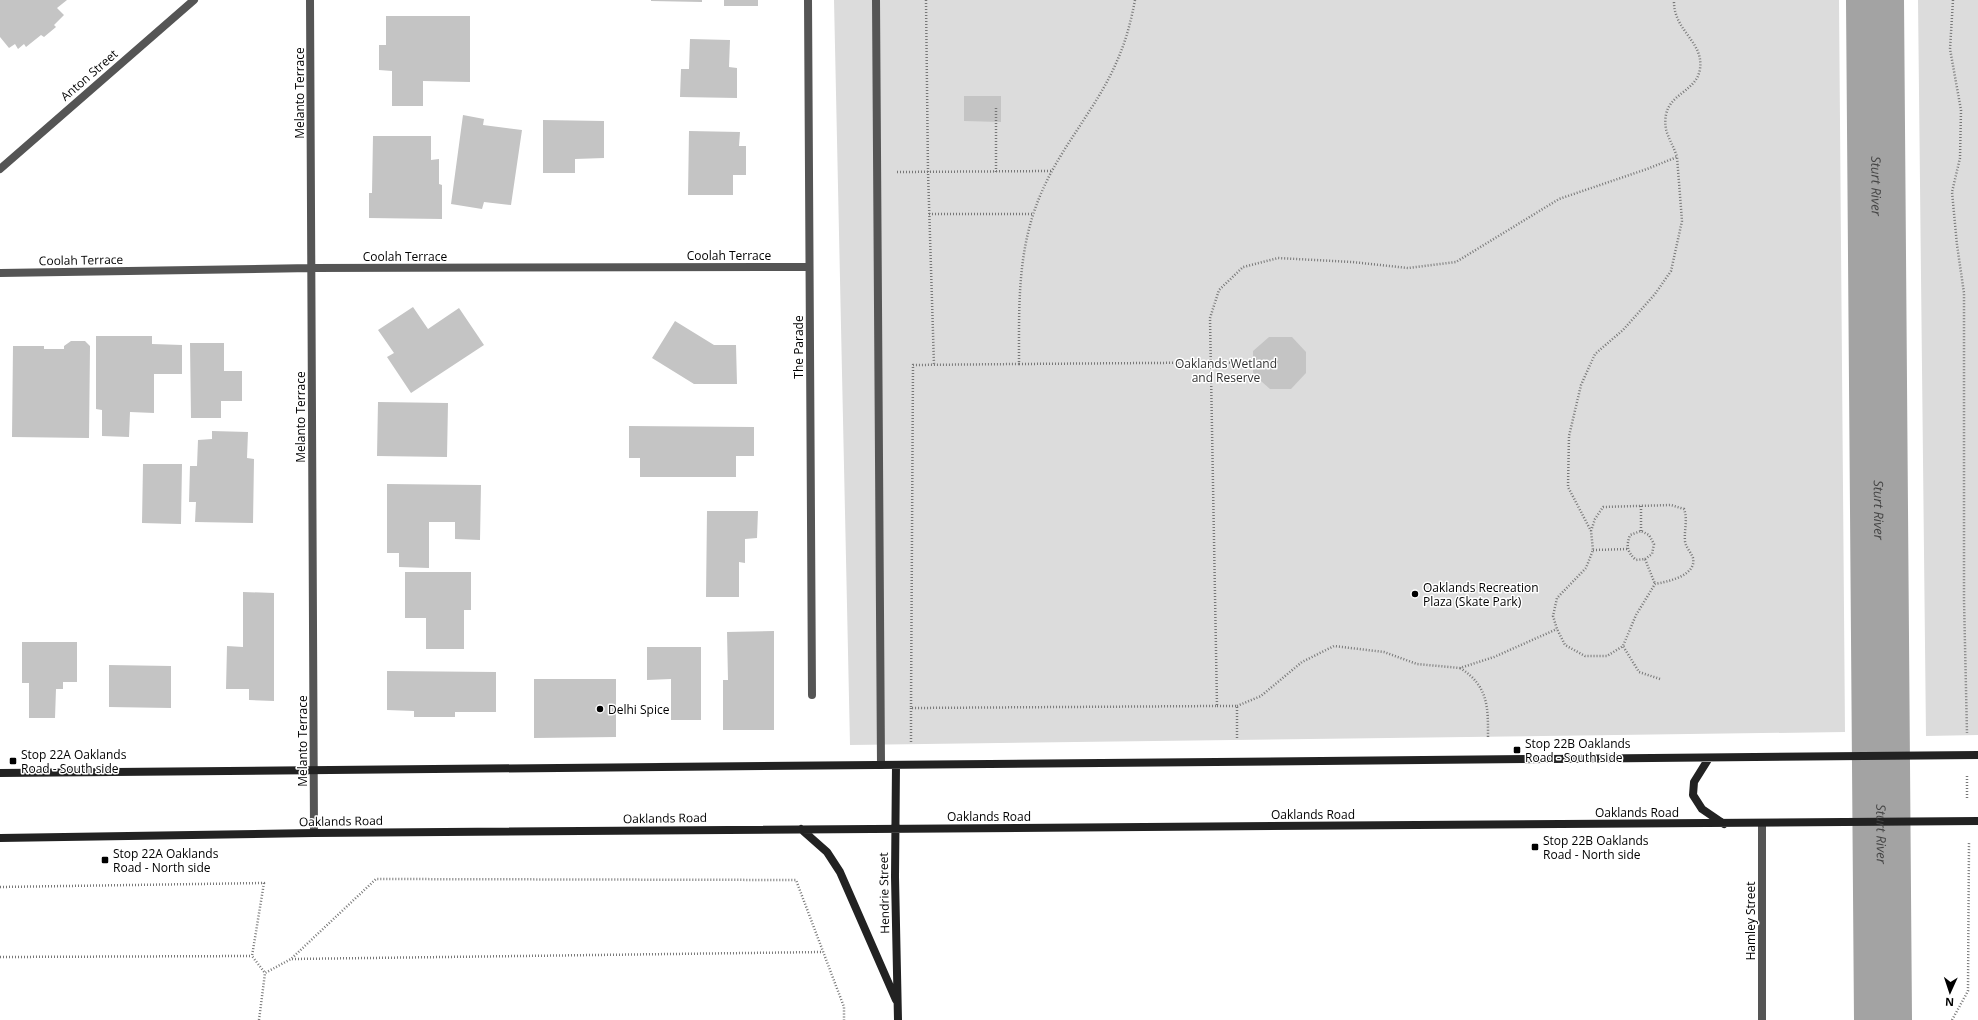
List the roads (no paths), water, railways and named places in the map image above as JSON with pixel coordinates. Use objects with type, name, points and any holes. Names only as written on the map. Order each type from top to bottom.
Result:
[{"type":"main road","points":[[0,772],[1978,755]]},
{"type":"main road","points":[[1709,758],[1694,782],[1693,795],[1702,809],[1724,824]]},
{"type":"main road","name":"Hendrie Street","points":[[896,765],[895,829],[898,1020]]},
{"type":"main road","name":"Oaklands Road","points":[[0,838],[314,833],[1978,821]]},
{"type":"main road","points":[[801,829],[827,852],[840,872],[898,1004]]},
{"type":"street","name":"Anton Street","points":[[0,169],[194,0]]},
{"type":"street","name":"Melanto Terrace","points":[[310,0],[314,833]]},
{"type":"street","name":"The Parade","points":[[808,0],[812,695]]},
{"type":"street","points":[[876,0],[881,765]]},
{"type":"street","name":"Coolah Terrace","points":[[0,273],[312,268],[809,267]]},
{"type":"street","name":"Hamley Street","points":[[1762,823],[1762,1020]]},
{"type":"waterway","name":"Sturt River","points":[[1875,0],[1883,1020]]},
{"type":"place","name":"Oaklands Recreation Plaza (Skate Park)","points":[[1415,594]]},
{"type":"place","name":"Delhi Spice","points":[[600,709]]},
{"type":"place","name":"Stop 22B Oaklands Road - South side","points":[[1517,750]]},
{"type":"place","name":"Stop 22A Oaklands Road - South side","points":[[13,761]]},
{"type":"place","name":"Stop 22B Oaklands Road - North side","points":[[1535,847]]},
{"type":"place","name":"Stop 22A Oaklands Road - North side","points":[[105,860]]},
{"type":"park label","name":"Oaklands Wetland and Reserve","points":[[1226,370]]}]
